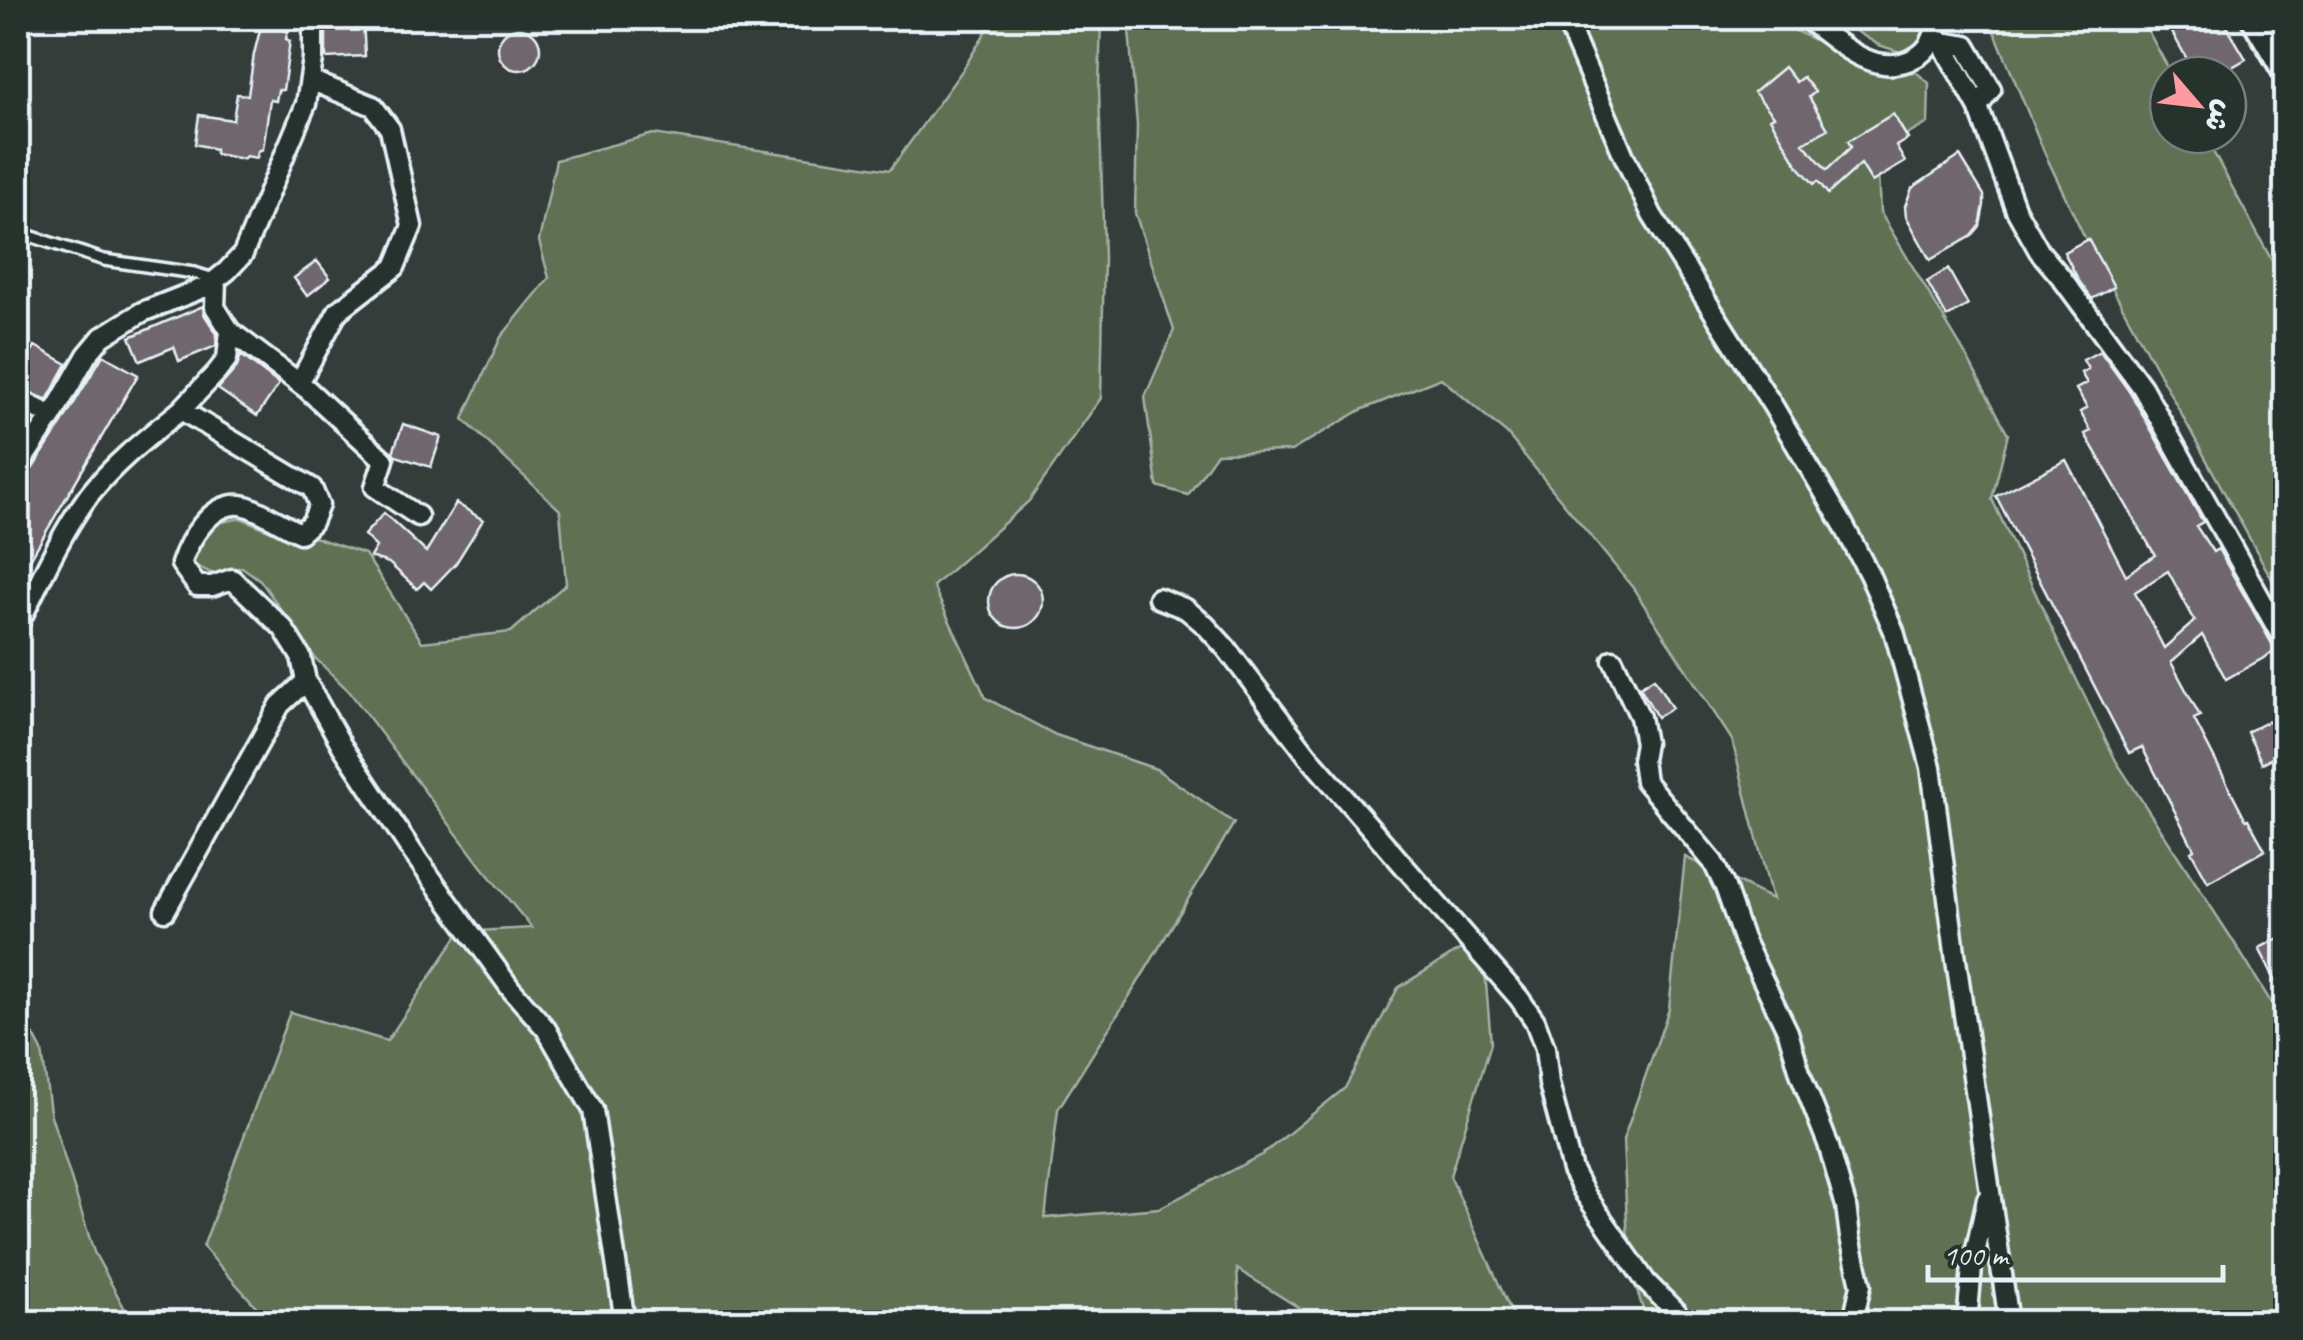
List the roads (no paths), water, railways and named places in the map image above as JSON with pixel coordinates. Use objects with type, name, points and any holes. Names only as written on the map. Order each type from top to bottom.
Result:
[{"type":"street","points":[[18,467],[102,337],[142,312],[208,286],[243,254],[306,104],[313,18]]},
{"type":"street","points":[[1566,18],[1652,215],[1843,524],[1894,631],[1931,767],[2009,1322]]},
{"type":"street","points":[[1805,18],[1874,64],[1913,60],[1924,52],[1938,31],[1978,107],[2016,210],[2031,238],[2142,387],[2286,644]]},
{"type":"street","points":[[2252,18],[2286,74]]},
{"type":"street","points":[[300,384],[338,311],[395,267],[412,226],[390,129],[373,106],[310,80]]},
{"type":"street","points":[[216,280],[214,306],[230,330],[300,384],[384,460],[375,487],[418,516]]},
{"type":"street","points":[[18,624],[64,534],[90,494],[217,372],[227,359],[230,330]]},
{"type":"street","points":[[18,399],[52,416]]},
{"type":"street","points":[[180,410],[312,488],[319,506],[312,522],[300,533],[244,504],[225,506],[209,517],[185,551],[181,564],[197,586],[232,579],[283,628],[301,657],[306,681],[342,746],[510,989],[546,1030],[592,1110],[625,1322]]},
{"type":"street","points":[[1158,598],[1186,609],[1226,648],[1308,756],[1519,998],[1535,1021],[1545,1048],[1548,1084],[1572,1170],[1646,1282],[1682,1322]]},
{"type":"street","points":[[1613,660],[1640,717],[1645,781],[1714,862],[1742,939],[1788,1032],[1846,1206],[1861,1285],[1857,1322]]},
{"type":"street","points":[[165,911],[280,704],[306,681]]},
{"type":"street","points":[[1967,1322],[1972,1267],[1990,1189]]},
{"type":"lane","points":[[18,224],[30,236],[104,260],[194,272],[216,280]]}]
